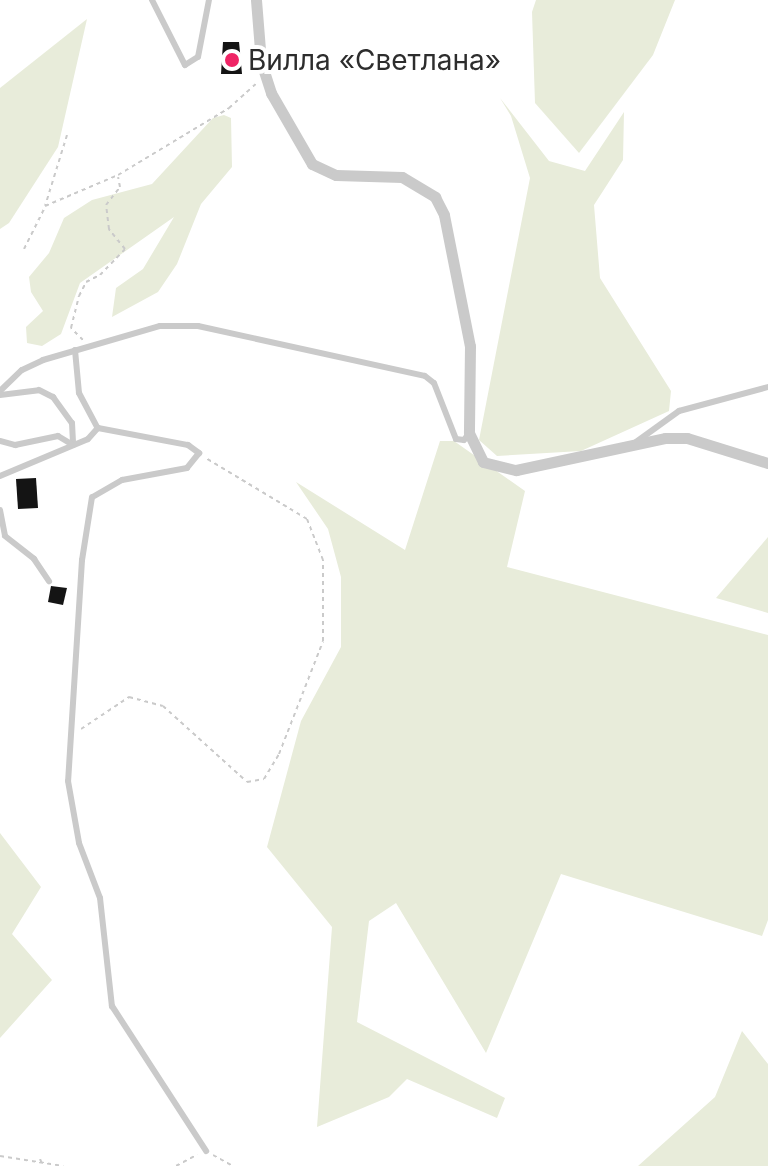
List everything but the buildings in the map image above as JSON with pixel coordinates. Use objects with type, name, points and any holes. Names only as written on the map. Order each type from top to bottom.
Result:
[{"type":"street","points":[[256,0],[266,75],[297,146],[321,171],[402,177],[435,197],[444,215],[470,346],[469,433],[475,454],[504,470],[560,464],[630,446],[687,438],[768,463]]},
{"type":"lane","points":[[152,0],[185,65],[198,57],[209,0]]},
{"type":"lane","points":[[0,393],[22,370],[75,350],[160,326],[198,326],[425,376],[438,391],[456,439],[464,440],[469,433]]},
{"type":"lane","points":[[75,350],[79,393],[98,428]]},
{"type":"lane","points":[[630,446],[679,411],[768,387]]},
{"type":"lane","points":[[0,393],[39,390],[53,397],[72,423],[73,445]]},
{"type":"lane","points":[[0,476],[73,445],[98,428],[188,445],[199,453],[187,468],[122,480],[92,497],[82,560],[74,735],[68,781],[79,843],[100,898],[112,1006],[206,1151]]},
{"type":"lane","points":[[0,441],[15,445],[58,436],[73,445]]},
{"type":"lane","points":[[0,510],[5,536],[34,559],[49,581]]},
{"type":"path","points":[[45,206],[118,175],[229,108],[266,75]]},
{"type":"path","points":[[24,249],[45,206],[67,135]]},
{"type":"path","points":[[88,346],[71,328],[86,282],[100,275],[125,249],[109,229],[106,205],[120,187],[118,175]]},
{"type":"path","points":[[74,735],[97,714],[129,697],[163,706],[247,782],[264,779],[305,696],[326,616],[323,560],[307,519],[199,453]]},
{"type":"path","points":[[0,1156],[39,1158],[63,1166]]},
{"type":"path","points":[[39,1158],[43,1166]]},
{"type":"green space","points":[[536,0],[675,0],[653,55],[579,153],[535,103],[532,12]]},
{"type":"green space","points":[[87,19],[58,147],[9,223],[0,229],[0,88]]},
{"type":"green space","points":[[500,98],[549,161],[585,171],[624,112],[623,160],[594,205],[600,278],[671,391],[669,411],[581,451],[497,456],[479,440],[530,178],[511,116]]},
{"type":"green space","points":[[224,115],[231,118],[232,167],[201,204],[177,264],[158,292],[112,317],[116,288],[143,269],[174,217],[80,283],[61,334],[42,346],[27,343],[26,327],[43,311],[31,292],[29,277],[49,253],[64,218],[92,200],[152,184],[213,118]]},
{"type":"green space","points":[[440,441],[454,441],[525,491],[507,567],[768,635],[768,920],[762,936],[561,874],[486,1053],[396,903],[369,921],[357,1022],[505,1098],[497,1118],[407,1079],[389,1097],[317,1127],[332,927],[267,847],[301,721],[341,647],[341,577],[328,529],[296,482],[405,550]]},
{"type":"green space","points":[[768,537],[768,613],[716,598]]},
{"type":"green space","points":[[0,833],[41,887],[12,934],[52,980],[0,1038]]},
{"type":"green space","points":[[742,1031],[768,1064],[768,1166],[638,1166],[715,1097]]},
{"type":"place","name":"Вилла «Светлана»","points":[[232,60]]}]
